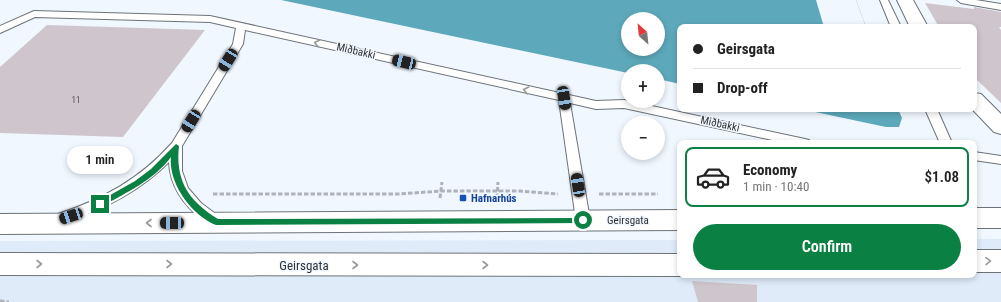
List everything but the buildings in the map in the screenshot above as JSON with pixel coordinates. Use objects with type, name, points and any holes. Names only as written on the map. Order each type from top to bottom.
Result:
[{"type":"main road","points":[[905,0],[917,24]]},
{"type":"main road","points":[[977,102],[1001,127]]},
{"type":"main road","points":[[977,218],[1001,218]]},
{"type":"main road","name":"Geirsgata","points":[[0,224],[677,220]]},
{"type":"main road","points":[[977,261],[1001,261]]},
{"type":"main road","name":"Geirsgata","points":[[0,264],[677,265]]},
{"type":"lane","points":[[884,0],[895,24]]},
{"type":"lane","points":[[961,0],[1001,7]]},
{"type":"lane","name":"Miðbakki","points":[[0,30],[34,14],[210,19],[596,106],[624,104],[791,140]]},
{"type":"lane","points":[[40,223],[81,212],[120,194],[153,171],[166,159],[176,146],[238,44],[240,25]]},
{"type":"lane","points":[[564,98],[583,220]]},
{"type":"lane","points":[[932,112],[945,140]]},
{"type":"lane","points":[[176,146],[174,160],[175,173],[184,194],[203,214],[216,222]]},
{"type":"lane","points":[[977,156],[1001,160]]},
{"type":"path","points":[[442,182],[440,202],[444,202]]},
{"type":"path","points":[[207,194],[399,194],[441,191],[518,191],[557,194]]},
{"type":"path","points":[[0,301],[9,302]]},
{"type":"shaded area","points":[[977,239],[1001,239],[1001,302],[0,302],[0,241],[677,240],[677,278],[977,278]]},
{"type":"water","points":[[281,0],[856,0],[865,24],[677,24],[677,83],[665,81],[665,64],[621,64],[621,72]]},
{"type":"water","points":[[815,112],[899,112],[902,118],[899,127],[886,127]]},
{"type":"pier","points":[[816,0],[856,0],[865,24],[823,24]]},
{"type":"place","name":"Hafnarhús","points":[[463,198]]},
{"type":"route","points":[[100,204],[138,183],[166,159],[176,146],[174,160],[175,173],[184,194],[203,214],[216,222],[583,220]]}]
